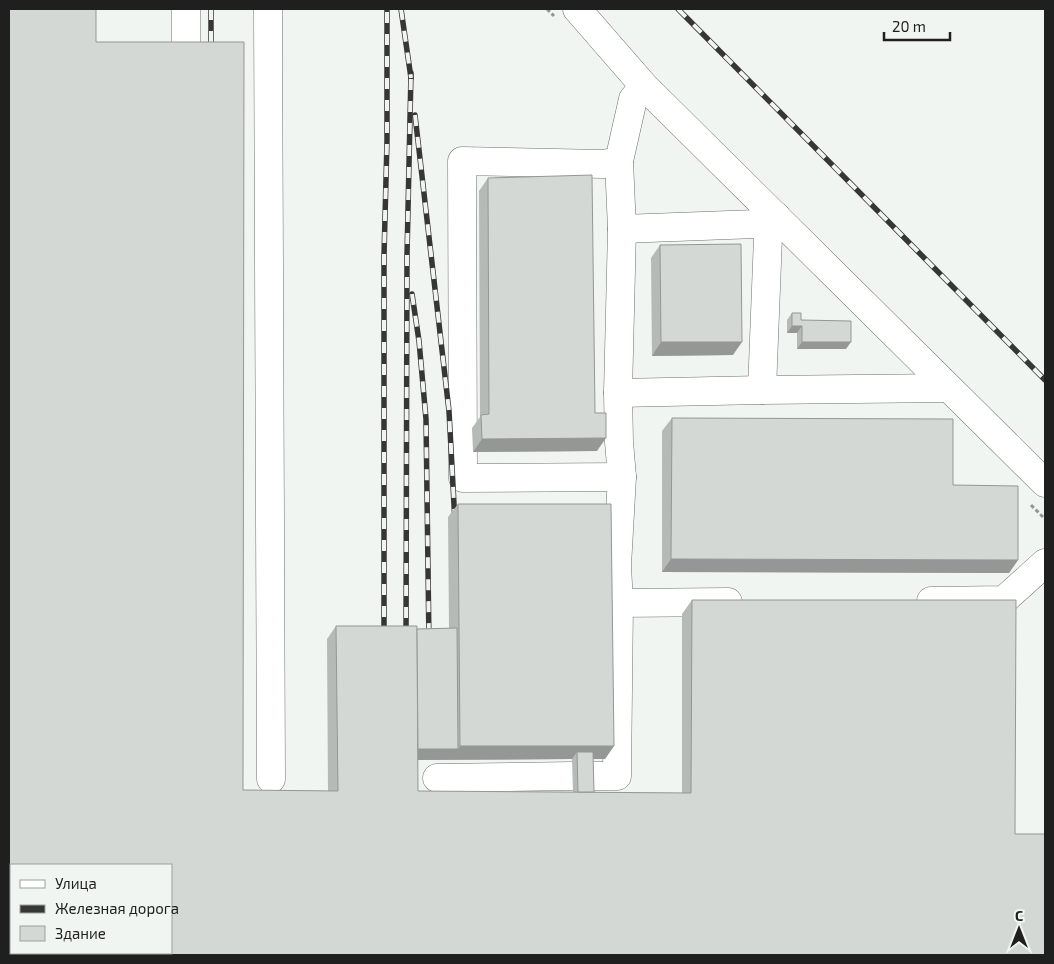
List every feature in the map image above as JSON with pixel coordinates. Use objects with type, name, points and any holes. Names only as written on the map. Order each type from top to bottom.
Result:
[{"type":"lane","points":[[186,9],[186,55]]},
{"type":"lane","points":[[268,9],[272,779]]},
{"type":"lane","points":[[577,9],[644,86],[1045,483]]},
{"type":"lane","points":[[437,778],[617,776],[619,603],[617,566],[622,477],[618,393],[622,229],[619,161],[633,98],[644,86]]},
{"type":"lane","points":[[619,161],[603,164],[462,161],[463,478],[622,477]]},
{"type":"lane","points":[[622,229],[756,224],[776,216]]},
{"type":"lane","points":[[762,390],[768,237],[776,216]]},
{"type":"lane","points":[[618,393],[948,388]]},
{"type":"lane","points":[[909,601],[1004,600],[1045,563]]},
{"type":"lane","points":[[619,603],[756,602]]},
{"type":"building","points":[[9,9],[96,9],[96,42],[244,42],[243,790],[338,791],[336,626],[417,626],[418,791],[691,793],[692,600],[1016,600],[1015,834],[1045,834],[1045,955],[9,955]]},
{"type":"building","points":[[592,175],[595,413],[606,413],[606,438],[482,439],[481,415],[489,414],[488,178]]},
{"type":"building","points":[[741,244],[742,342],[661,342],[660,245]]},
{"type":"building","points":[[792,313],[801,313],[801,320],[851,321],[851,342],[802,342],[802,326],[792,326]]},
{"type":"building","points":[[672,418],[953,419],[953,485],[1018,486],[1018,560],[671,559]]},
{"type":"building","points":[[458,504],[611,504],[614,746],[460,746]]},
{"type":"building","points":[[457,628],[458,749],[418,749],[417,629]]},
{"type":"building","points":[[577,752],[593,752],[594,792],[578,792]]},
{"type":"railway","points":[[211,9],[211,57]]},
{"type":"railway","points":[[384,639],[384,256],[387,141],[387,9]]},
{"type":"railway","points":[[401,9],[411,78]]},
{"type":"railway","points":[[678,9],[1045,380]]},
{"type":"railway","points":[[406,640],[407,255],[411,73]]},
{"type":"railway","points":[[415,115],[449,411],[455,523]]},
{"type":"railway","points":[[412,294],[419,341],[426,419],[429,643]]}]
